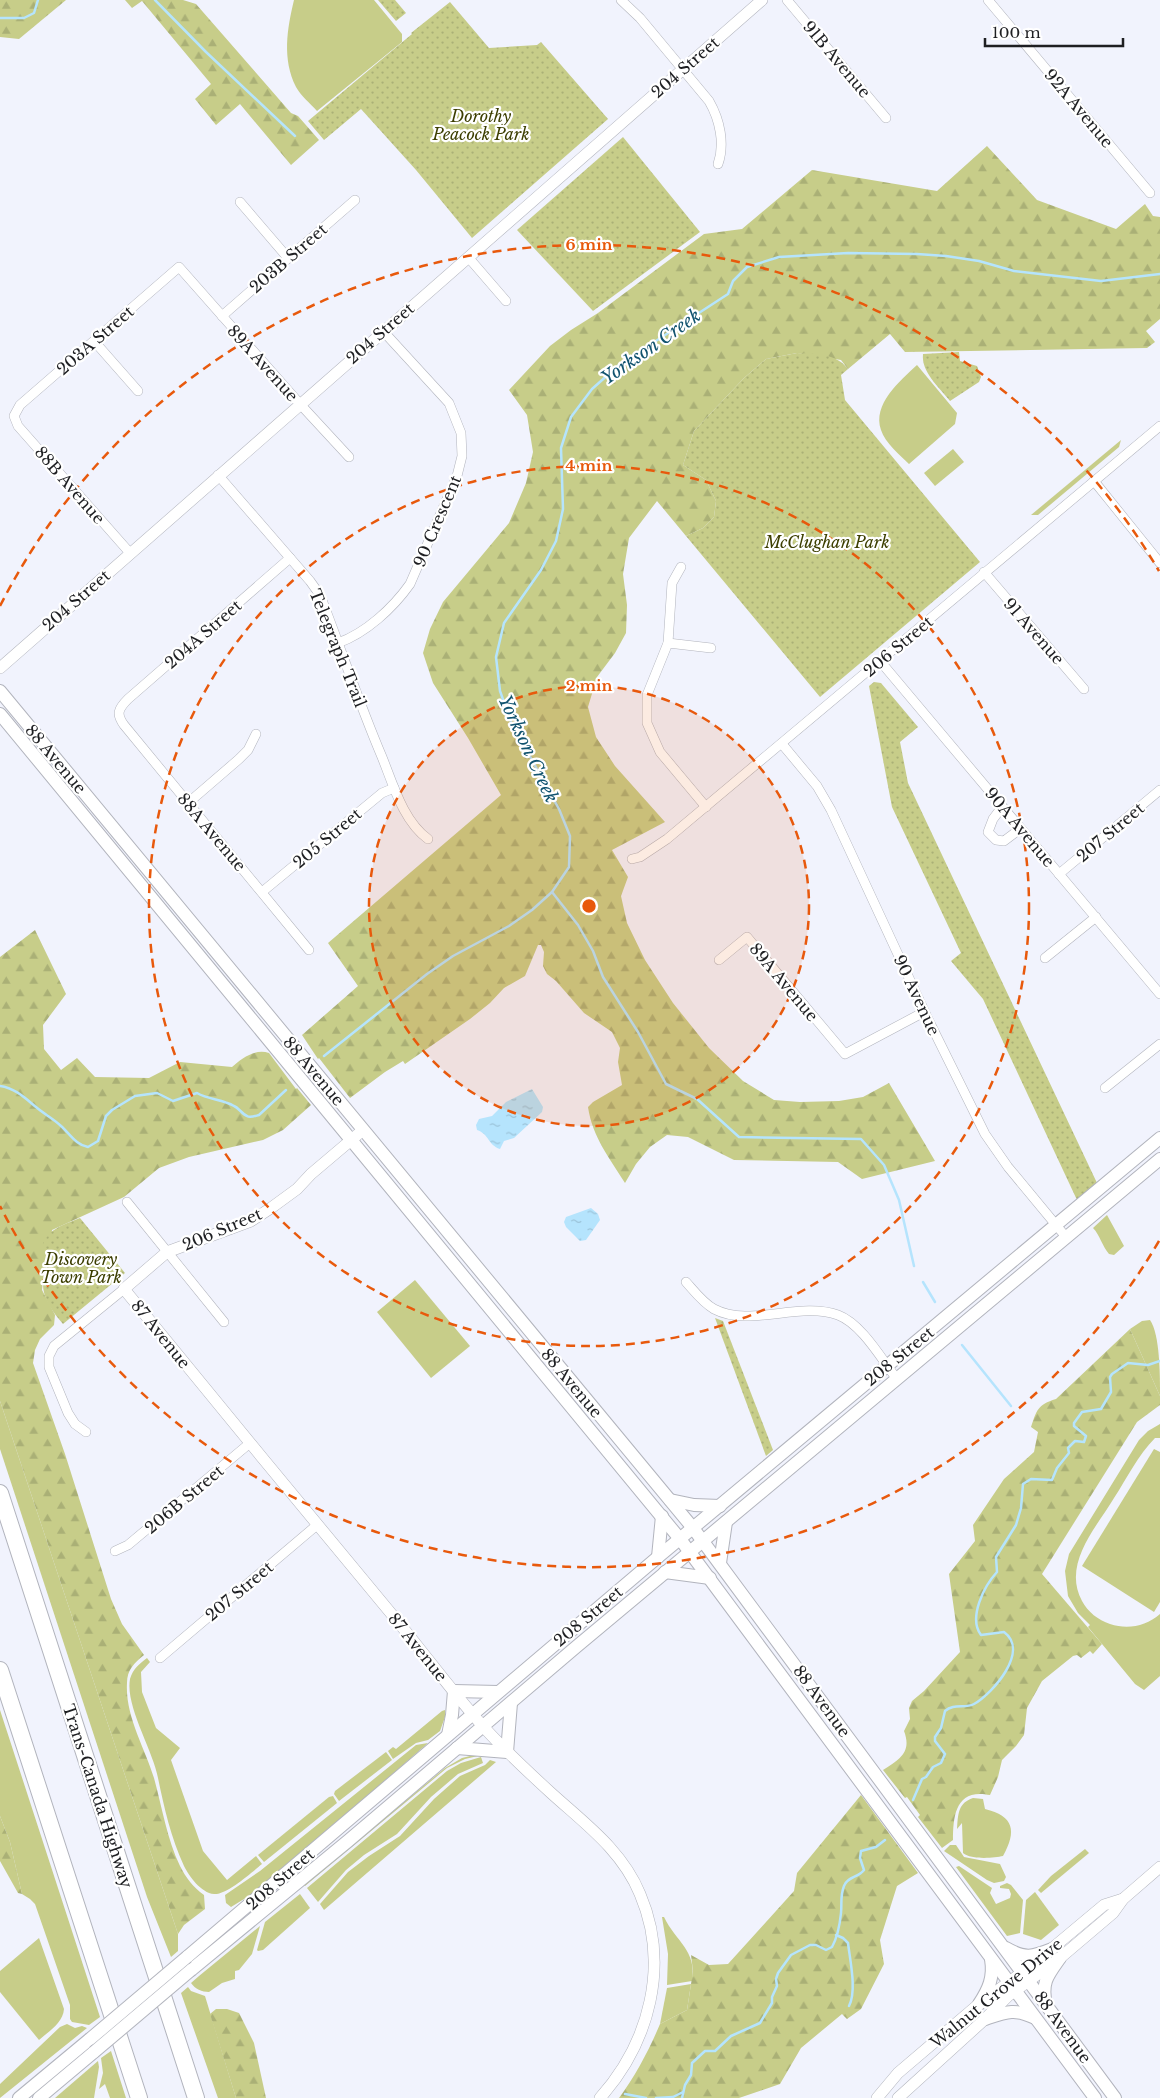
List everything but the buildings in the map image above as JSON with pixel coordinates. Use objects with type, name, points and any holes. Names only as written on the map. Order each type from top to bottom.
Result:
[{"type":"highway","name":"Trans-Canada Highway","points":[[0,1493],[196,2098]]},
{"type":"highway","points":[[0,1670],[139,2098]]},
{"type":"main road","name":"88 Avenue","points":[[0,691],[693,1528],[1115,2098]]},
{"type":"main road","name":"88 Avenue","points":[[0,714],[350,1141],[680,1538],[1096,2098]]},
{"type":"main road","points":[[215,975],[227,965]]},
{"type":"main road","name":"208 Street","points":[[19,2098],[235,1918],[680,1538],[1057,1226],[1160,1138]]},
{"type":"main road","name":"208 Street","points":[[39,2098],[1160,1159]]},
{"type":"main road","points":[[392,1191],[406,1198],[448,1244],[452,1246],[459,1244]]},
{"type":"main road","points":[[670,1500],[694,1505],[720,1506]]},
{"type":"main road","points":[[658,1557],[662,1516]]},
{"type":"main road","points":[[720,1563],[726,1522]]},
{"type":"main road","points":[[665,1572],[710,1578]]},
{"type":"main road","points":[[448,1735],[454,1691],[498,1692]]},
{"type":"main road","points":[[457,1748],[508,1752],[511,1702]]},
{"type":"main road","points":[[1002,1945],[1017,1954],[1027,1957],[1056,1953],[1045,1981],[1043,1992],[1046,2004]]},
{"type":"main road","points":[[979,2004],[992,1981],[993,1971],[990,1956]]},
{"type":"main road","points":[[985,2019],[1005,2012],[1023,2012],[1037,2019]]},
{"type":"street","points":[[621,0],[640,18],[709,101],[714,110],[722,145],[718,164]]},
{"type":"street","name":"204 Street","points":[[0,668],[762,0]]},
{"type":"street","name":"91B Avenue","points":[[787,0],[886,118]]},
{"type":"street","name":"92A Avenue","points":[[988,0],[1150,193]]},
{"type":"street","name":"203B Street","points":[[222,316],[355,200]]},
{"type":"street","points":[[240,202],[288,258]]},
{"type":"street","points":[[468,257],[506,301]]},
{"type":"street","name":"89A Avenue","points":[[178,267],[349,457]]},
{"type":"street","name":"203A Street","points":[[14,416],[20,405],[178,267]]},
{"type":"street","name":"90 Crescent","points":[[338,643],[359,633],[402,596],[410,584],[458,476],[462,456],[461,433],[449,403],[384,331]]},
{"type":"street","points":[[94,341],[138,391]]},
{"type":"street","name":"88B Avenue","points":[[14,416],[18,426],[130,553]]},
{"type":"street","name":"206 Street","points":[[632,859],[640,857],[661,844],[1160,426]]},
{"type":"street","name":"Telegraph Trail","points":[[218,475],[320,595],[358,700],[394,788],[410,821],[418,832],[428,839]]},
{"type":"street","points":[[1094,481],[1160,563]]},
{"type":"street","name":"204A Street","points":[[118,712],[119,708],[128,699],[290,558]]},
{"type":"street","points":[[682,567],[672,583],[668,644],[647,695],[646,723],[660,752],[706,807]]},
{"type":"street","name":"91 Avenue","points":[[984,572],[1084,689]]},
{"type":"street","points":[[668,644],[711,648]]},
{"type":"street","name":"90A Avenue","points":[[880,660],[1160,994]]},
{"type":"street","name":"88A Avenue","points":[[118,712],[119,718],[124,725],[309,950]]},
{"type":"street","points":[[188,803],[239,760],[248,750],[256,734]]},
{"type":"street","name":"90 Avenue","points":[[782,744],[816,786],[828,806],[924,1012],[993,1147],[1066,1237]]},
{"type":"street","name":"205 Street","points":[[262,892],[382,793],[394,788]]},
{"type":"street","name":"207 Street","points":[[1059,874],[1160,790]]},
{"type":"street","points":[[1002,806],[993,819],[988,832],[996,840],[1004,840],[1020,829]]},
{"type":"street","points":[[1045,958],[1096,917]]},
{"type":"street","name":"89A Avenue","points":[[719,960],[747,937],[845,1054],[924,1012]]},
{"type":"street","points":[[1105,1088],[1160,1044]]},
{"type":"street","name":"206 Street","points":[[86,1432],[75,1424],[68,1413],[49,1366],[49,1356],[54,1346],[168,1252],[251,1221],[297,1189],[311,1174],[363,1130]]},
{"type":"street","points":[[127,1202],[224,1322]]},
{"type":"street","points":[[686,1282],[701,1299],[714,1309],[736,1316],[813,1310],[839,1316],[858,1328],[898,1379]]},
{"type":"street","name":"87 Avenue","points":[[124,1289],[472,1714],[508,1752],[615,1852],[635,1884],[646,1910],[654,1952],[653,1985],[646,2021],[635,2048],[628,2061],[600,2098]]},
{"type":"street","name":"206B Street","points":[[115,1551],[128,1545],[250,1443]]},
{"type":"street","name":"207 Street","points":[[160,1658],[317,1524]]},
{"type":"street","name":"Walnut Grove Drive","points":[[876,2098],[898,2073],[979,2004],[1025,1977],[1056,1953],[1104,1905],[1123,1899],[1160,1867]]},
{"type":"street","name":"Walnut Grove Drive","points":[[898,2098],[985,2019],[1012,1986]]},
{"type":"green space","points":[[0,0],[66,0],[19,39],[0,37]]},
{"type":"green space","points":[[125,0],[183,0],[196,4],[291,113],[298,116],[319,140],[291,165],[240,104],[216,125],[195,99],[211,84],[142,1],[132,8]]},
{"type":"green space","points":[[294,0],[374,0],[402,34],[402,42],[317,111],[296,87],[289,66],[287,44]]},
{"type":"green space","points":[[378,0],[395,0],[406,13],[396,21]]},
{"type":"green space","name":"Dorothy Peacock Park","points":[[450,2],[489,48],[537,45],[541,42],[608,119],[472,238],[416,170],[361,109],[324,140],[308,121]]},
{"type":"green space","points":[[623,137],[700,232],[593,311],[517,230]]},
{"type":"green space","points":[[987,146],[1037,200],[1116,229],[1145,204],[1153,216],[1160,217],[1160,319],[1146,331],[1155,342],[1147,348],[905,352],[890,334],[848,369],[841,360],[797,353],[766,359],[744,378],[694,431],[683,465],[706,480],[716,501],[714,517],[703,528],[686,536],[657,501],[629,538],[623,574],[627,605],[626,633],[615,653],[597,677],[588,707],[596,737],[615,766],[665,822],[612,850],[628,877],[621,896],[627,923],[645,960],[673,1003],[709,1048],[743,1081],[774,1100],[800,1102],[839,1101],[863,1097],[889,1083],[935,1161],[862,1179],[838,1162],[734,1160],[688,1137],[667,1135],[650,1147],[636,1164],[625,1183],[593,1128],[588,1107],[622,1085],[618,1062],[620,1048],[612,1032],[584,1013],[556,981],[547,974],[543,966],[544,952],[541,945],[538,945],[525,976],[504,988],[490,1003],[470,1019],[405,1064],[403,1061],[385,1072],[350,1098],[318,1059],[302,1035],[358,986],[328,943],[501,795],[433,683],[423,653],[430,629],[443,602],[509,523],[526,483],[533,452],[527,415],[509,390],[550,346],[571,330],[598,313],[704,234],[742,229],[812,170],[937,191]]},
{"type":"green space","points":[[959,352],[960,361],[977,366],[981,377],[979,382],[950,401],[928,373],[923,361],[923,354]]},
{"type":"green space","name":"McClughan Park","points":[[797,353],[832,357],[848,369],[841,375],[845,400],[980,562],[820,697],[686,536],[703,528],[714,517],[716,501],[706,480],[683,465],[694,431],[744,378],[766,359]]},
{"type":"green space","points":[[917,365],[957,413],[955,424],[909,464],[886,440],[879,420],[880,411],[889,394]]},
{"type":"green space","points":[[1121,440],[1119,447],[1038,515],[1031,515]]},
{"type":"green space","points":[[953,449],[964,462],[935,486],[924,473]]},
{"type":"green space","points":[[874,682],[881,683],[918,727],[900,742],[908,783],[1097,1183],[1077,1200],[983,999],[951,961],[961,953],[892,807],[869,686]]},
{"type":"green space","points":[[35,930],[66,994],[43,1025],[44,1049],[61,1070],[77,1058],[95,1077],[149,1078],[180,1062],[232,1067],[249,1055],[264,1052],[269,1053],[296,1089],[311,1105],[283,1130],[263,1140],[189,1157],[159,1168],[124,1197],[52,1230],[50,1261],[44,1270],[42,1290],[55,1315],[54,1325],[40,1339],[35,1350],[33,1363],[65,1454],[111,1599],[122,1624],[144,1655],[134,1664],[128,1674],[127,1695],[132,1720],[154,1778],[175,1856],[187,1878],[204,1895],[205,1909],[184,1925],[178,1934],[0,1401],[0,957]]},
{"type":"green space","points":[[1107,1215],[1124,1246],[1114,1255],[1109,1254],[1093,1228]]},
{"type":"green space","name":"Discovery Town Park","points":[[80,1218],[125,1273],[63,1324],[52,1310],[44,1294],[43,1278],[50,1261],[42,1246],[53,1231],[62,1225]]},
{"type":"green space","points":[[415,1280],[470,1346],[431,1378],[377,1312]]},
{"type":"green space","points":[[715,1318],[723,1321],[773,1450],[766,1456]]},
{"type":"green space","points":[[1150,1320],[1158,1345],[1160,1396],[1130,1329],[1142,1321]]},
{"type":"green space","points":[[1130,1329],[1160,1396],[1160,1405],[1137,1422],[1042,1574],[1102,1644],[1093,1654],[1090,1651],[1081,1658],[1077,1655],[1073,1656],[1042,1681],[1027,1708],[1024,1735],[1002,1760],[998,1777],[990,1795],[979,1794],[963,1800],[954,1821],[953,1840],[942,1848],[918,1817],[920,1815],[907,1797],[905,1798],[883,1770],[895,1762],[905,1750],[906,1738],[904,1731],[910,1719],[909,1708],[912,1701],[924,1691],[960,1652],[949,1574],[975,1541],[973,1525],[1004,1479],[1034,1452],[1038,1432],[1031,1427],[1041,1406],[1056,1399]]},
{"type":"green space","points":[[0,1401],[178,1934],[178,1951],[171,1957],[147,1897],[0,1449]]},
{"type":"green space","points":[[1160,1424],[1160,1438],[1155,1438],[1143,1452],[1091,1534],[1079,1560],[1076,1574],[1077,1587],[1082,1601],[1097,1618],[1117,1626],[1130,1627],[1143,1624],[1160,1614],[1160,1676],[1144,1690],[1135,1684],[1088,1627],[1090,1625],[1078,1613],[1068,1596],[1065,1571],[1069,1554],[1139,1440],[1148,1431]]},
{"type":"green space","points":[[1154,1449],[1160,1452],[1160,1602],[1154,1612],[1082,1566]]},
{"type":"green space","points":[[147,1658],[150,1662],[141,1672],[142,1692],[156,1728],[180,1748],[171,1760],[203,1851],[227,1880],[256,1856],[262,1864],[226,1891],[214,1894],[205,1891],[192,1879],[179,1855],[165,1811],[155,1767],[135,1715],[130,1690],[130,1679],[133,1672]]},
{"type":"green space","points":[[0,1710],[100,2017],[89,2025],[72,2022],[70,2019],[70,2005],[35,1904],[22,1894],[10,1842],[0,1816]]},
{"type":"green space","points":[[445,1710],[445,1717],[440,1731],[428,1740],[416,1743],[393,1759],[388,1751],[393,1747],[396,1749]]},
{"type":"green space","points":[[428,1743],[249,1896],[231,1907],[226,1903],[225,1895],[260,1871],[416,1745]]},
{"type":"green space","points":[[386,1752],[392,1760],[339,1801],[334,1794],[335,1791]]},
{"type":"green space","points":[[478,1756],[465,1759],[447,1768],[304,1885],[445,1768],[462,1758]]},
{"type":"green space","points":[[481,1757],[483,1763],[458,1774],[431,1797],[397,1834],[364,1855],[346,1870],[318,1902],[307,1888],[447,1771],[461,1763]]},
{"type":"green space","points":[[490,1760],[496,1762],[324,1910],[320,1904],[348,1872],[400,1836],[434,1799],[460,1776],[485,1765]]},
{"type":"green space","points":[[861,1795],[918,1873],[897,1886],[880,1940],[884,1964],[861,2009],[847,2019],[842,2014],[801,2048],[780,2084],[739,2098],[619,2098],[642,2062],[660,2024],[687,2010],[693,1971],[691,1955],[709,1965],[728,1964],[794,1891],[797,1873]]},
{"type":"green space","points":[[333,1796],[337,1803],[264,1862],[258,1855],[329,1797]]},
{"type":"green space","points":[[973,1798],[983,1799],[985,1809],[995,1812],[1007,1820],[1011,1832],[1003,1856],[977,1858],[963,1853],[962,1823],[957,1829],[959,1814],[964,1803]]},
{"type":"green space","points":[[0,1816],[10,1842],[22,1894],[18,1893],[0,1861]]},
{"type":"green space","points":[[950,1845],[956,1845],[964,1857],[1000,1864],[1006,1877],[1004,1881],[994,1883],[987,1880],[944,1851]]},
{"type":"green space","points":[[1085,1849],[1089,1853],[1041,1893],[1038,1890],[1051,1876]]},
{"type":"green space","points":[[959,1866],[992,1888],[990,1893],[996,1904],[1010,1898],[1011,1894],[1009,1889],[1000,1888],[1000,1886],[1007,1883],[1011,1885],[1023,1900],[1020,1933],[1007,1936],[956,1867]]},
{"type":"green space","points":[[1035,1892],[1059,1925],[1041,1940],[1023,1934],[1026,1900]]},
{"type":"green space","points":[[300,1894],[310,1908],[263,1950],[258,1951],[265,1922]]},
{"type":"green space","points":[[662,1917],[664,1917],[689,1954],[693,1970],[692,1981],[667,1985],[668,1954]]},
{"type":"green space","points":[[260,1926],[252,1954],[239,1970],[235,1971],[235,1979],[222,1983],[209,1992],[199,1990],[191,1983]]},
{"type":"green space","points":[[39,1938],[64,2009],[58,2023],[39,2040],[0,1992],[0,1971]]},
{"type":"green space","points":[[691,1984],[687,2010],[660,2024],[667,1988]]},
{"type":"green space","points":[[188,1987],[191,1991],[205,1996],[236,2098],[218,2098],[181,1993]]},
{"type":"green space","points":[[216,2009],[227,2009],[239,2013],[254,2043],[266,2098],[236,2098],[210,2014]]},
{"type":"green space","points":[[67,2024],[75,2028],[82,2026],[87,2028],[0,2098],[0,2084],[60,2027]]},
{"type":"green space","points":[[111,2051],[126,2098],[110,2098],[105,2084],[99,2089],[103,2073],[101,2058]]},
{"type":"green space","points":[[98,2061],[99,2067],[94,2098],[55,2098]]},
{"type":"water","points":[[532,1089],[543,1107],[542,1112],[514,1138],[504,1141],[500,1149],[477,1130],[476,1125],[479,1119],[492,1116],[506,1102]]},
{"type":"water","points":[[591,1208],[598,1214],[600,1220],[586,1240],[580,1241],[566,1227],[564,1222],[566,1217]]},
{"type":"waterway","points":[[0,18],[24,18],[34,13],[38,0]]},
{"type":"waterway","points":[[155,0],[206,52],[295,136]]},
{"type":"waterway","name":"Yorkson Creek","points":[[324,1056],[427,974],[453,956],[509,926],[532,910],[552,892],[569,867],[570,836],[559,809],[511,722],[500,691],[496,657],[504,623],[541,570],[556,541],[563,509],[561,448],[571,417],[592,389],[619,365],[728,294],[733,281],[747,267],[779,257],[848,253],[946,256],[979,261],[1014,271],[1101,281],[1160,274]]},
{"type":"waterway","points":[[552,892],[578,925],[593,951],[603,977],[638,1032],[666,1084],[697,1099],[739,1137],[861,1139],[884,1165],[899,1200],[914,1266]]},
{"type":"waterway","name":"Yorkson Creek","points":[[0,1086],[20,1094],[58,1123],[77,1142],[88,1147],[98,1141],[106,1116],[112,1110],[135,1096],[157,1093],[173,1101],[197,1093],[236,1107],[245,1115],[251,1117],[259,1115],[286,1090]]},
{"type":"waterway","points":[[923,1282],[935,1302]]},
{"type":"waterway","points":[[962,1345],[1011,1406]]},
{"type":"waterway","points":[[913,1800],[922,1779],[926,1777],[933,1767],[941,1763],[945,1754],[935,1741],[935,1737],[941,1728],[945,1711],[952,1707],[971,1705],[982,1699],[999,1681],[1011,1660],[1013,1650],[1011,1640],[1004,1632],[981,1635],[977,1628],[976,1620],[979,1602],[987,1585],[997,1572],[996,1557],[1016,1525],[1021,1508],[1023,1484],[1031,1479],[1052,1480],[1057,1468],[1069,1453],[1068,1448],[1075,1441],[1084,1442],[1086,1436],[1074,1426],[1074,1423],[1082,1412],[1101,1409],[1111,1392],[1110,1377],[1112,1374],[1128,1363],[1148,1365],[1160,1361]]},
{"type":"waterway","points":[[682,2098],[685,2085],[691,2075],[692,2063],[705,2051],[715,2051],[731,2036],[760,2023],[772,2003],[772,1997],[777,1986],[776,1979],[778,1973],[791,1955],[810,1945],[816,1945],[826,1950],[832,1947],[839,1926],[844,1886],[848,1880],[864,1870],[860,1858],[861,1851],[876,1847],[885,1840]]},
{"type":"waterway","points":[[836,1935],[848,1943],[853,1984],[849,2006]]},
{"type":"waterway","points":[[656,2098],[673,2097],[683,2092]]},
{"type":"waterway","points":[[625,2094],[646,2098]]}]
